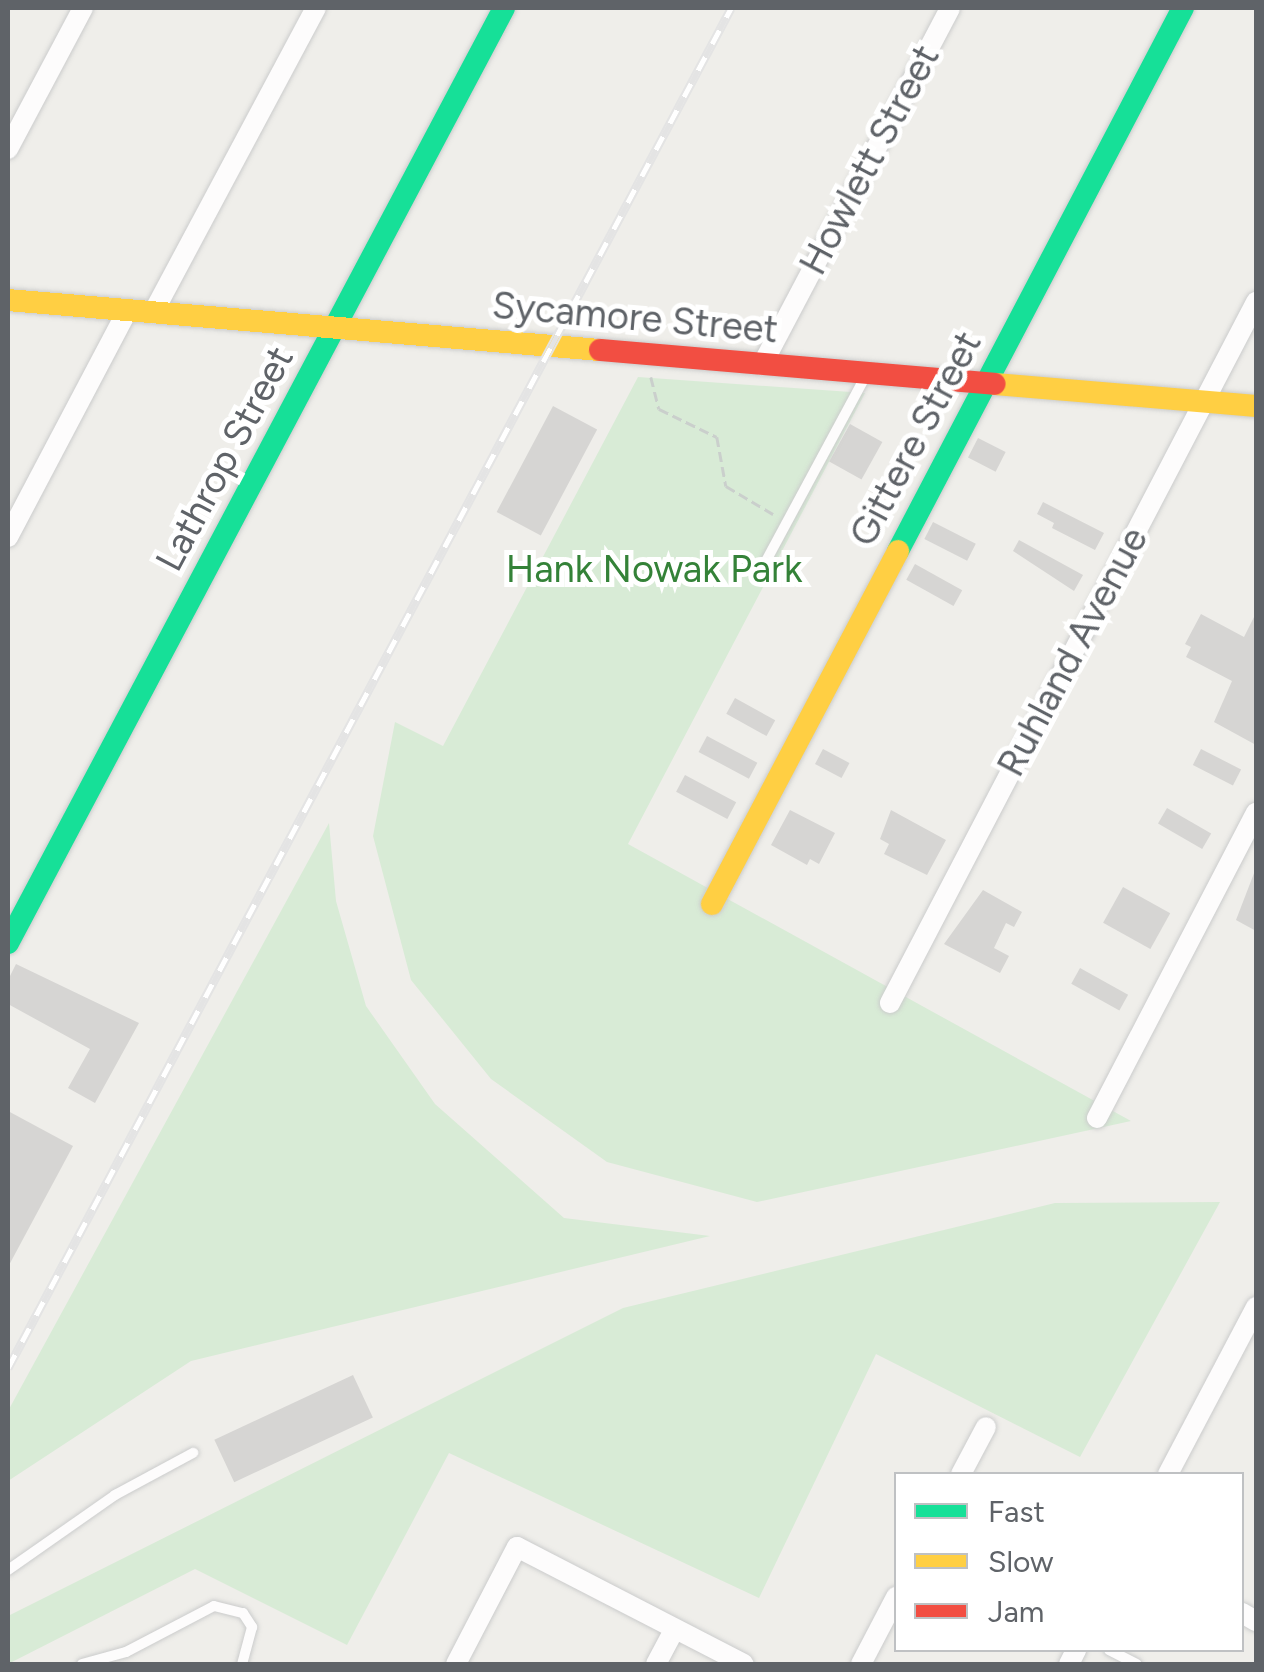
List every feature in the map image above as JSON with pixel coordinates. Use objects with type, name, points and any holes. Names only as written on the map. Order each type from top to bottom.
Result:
[{"type":"street","points":[[8,149],[83,8]]},
{"type":"street","points":[[153,313],[316,8]]},
{"type":"street","name":"Lathrop Street","points":[[8,943],[504,8]]},
{"type":"street","name":"Howlett Street","points":[[762,365],[950,8]]},
{"type":"street","name":"Gittere Street","points":[[712,904],[1183,8]]},
{"type":"street","name":"Sycamore Street","points":[[8,300],[1256,406]]},
{"type":"street","name":"Ruhland Avenue","points":[[890,1003],[1256,302]]},
{"type":"street","points":[[8,537],[127,311]]},
{"type":"street","points":[[1098,1118],[1256,813]]},
{"type":"street","points":[[1169,1472],[1256,1307]]},
{"type":"street","points":[[962,1472],[986,1427]]},
{"type":"street","points":[[456,1664],[517,1547],[744,1664]]},
{"type":"street","points":[[861,1664],[894,1601]]},
{"type":"street","points":[[656,1664],[674,1630]]},
{"type":"lane","points":[[760,574],[868,372]]},
{"type":"lane","points":[[8,1570],[115,1495],[193,1454]]},
{"type":"lane","points":[[82,1664],[126,1652],[214,1606],[243,1613],[252,1627],[242,1664]]},
{"type":"lane","points":[[1112,1652],[1137,1664]]},
{"type":"path","points":[[650,375],[659,409],[717,437],[726,486],[788,521]]},
{"type":"green space","name":"Hank Nowak Park","points":[[638,377],[865,393],[628,844],[1131,1121],[757,1202],[607,1162],[491,1079],[411,980],[373,836],[395,722],[443,746]]},
{"type":"green space","points":[[329,823],[336,901],[366,1006],[435,1104],[564,1218],[710,1236],[191,1361],[8,1481],[8,1411]]},
{"type":"green space","points":[[1220,1202],[1080,1457],[876,1354],[759,1598],[449,1453],[347,1645],[195,1569],[8,1664],[8,1616],[623,1308],[1055,1203]]},
{"type":"building","points":[[553,406],[597,429],[541,535],[497,512]]},
{"type":"building","points":[[850,424],[882,442],[862,480],[829,462]]},
{"type":"building","points":[[978,438],[1006,452],[996,472],[968,458]]},
{"type":"building","points":[[1043,502],[1104,533],[1095,550],[1052,528],[1054,523],[1037,514]]},
{"type":"building","points":[[933,522],[976,544],[967,561],[924,539]]},
{"type":"building","points":[[1019,540],[1083,575],[1074,591],[1013,551]]},
{"type":"building","points":[[915,564],[962,590],[954,606],[906,580]]},
{"type":"building","points":[[1256,613],[1256,745],[1214,722],[1232,681],[1186,657],[1191,647],[1185,644],[1201,614],[1244,637]]},
{"type":"building","points":[[735,698],[775,720],[767,736],[726,714]]},
{"type":"building","points":[[707,736],[757,763],[749,779],[699,752]]},
{"type":"building","points":[[823,749],[849,763],[842,778],[815,764]]},
{"type":"building","points":[[1201,749],[1241,769],[1233,785],[1193,765]]},
{"type":"building","points":[[685,775],[736,802],[727,819],[676,792]]},
{"type":"building","points":[[1167,808],[1211,834],[1202,849],[1158,824]]},
{"type":"building","points":[[790,810],[835,833],[819,864],[810,859],[807,865],[771,845]]},
{"type":"building","points":[[891,810],[946,840],[927,875],[884,854],[889,844],[880,839]]},
{"type":"building","points":[[1256,868],[1256,931],[1236,920]]},
{"type":"building","points":[[1123,887],[1170,913],[1150,949],[1103,923]]},
{"type":"building","points":[[983,890],[1022,912],[1014,927],[1006,923],[994,948],[1009,956],[1000,973],[944,944]]},
{"type":"building","points":[[16,964],[139,1023],[95,1103],[68,1088],[90,1049],[8,1004],[8,980]]},
{"type":"building","points":[[1080,968],[1128,995],[1119,1010],[1071,984]]},
{"type":"building","points":[[8,1111],[73,1146],[8,1267]]},
{"type":"building","points":[[353,1375],[373,1418],[234,1482],[214,1440]]},
{"type":"railway","points":[[8,1368],[731,8]]},
{"type":"traffic: fast","points":[[8,943],[504,8]]},
{"type":"traffic: fast","points":[[898,551],[1183,8]]},
{"type":"traffic: slow","points":[[8,300],[600,350]]},
{"type":"traffic: slow","points":[[995,384],[1256,406]]},
{"type":"traffic: slow","points":[[712,904],[898,551]]},
{"type":"traffic: jam","points":[[600,350],[995,384]]}]
